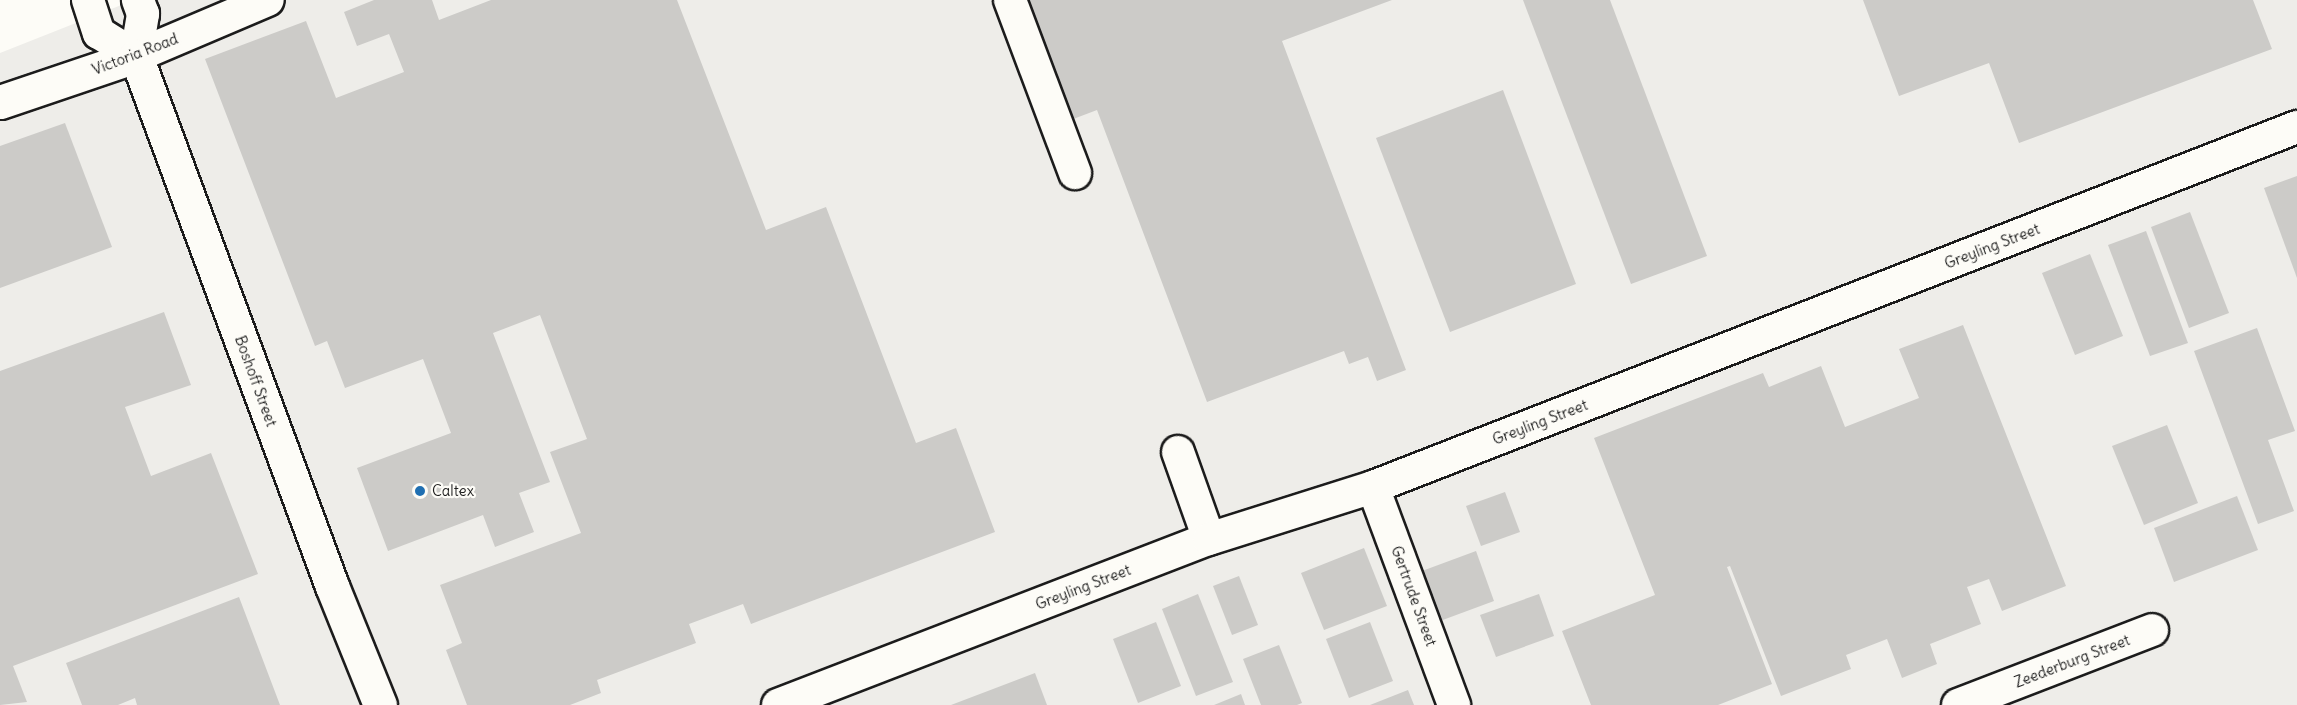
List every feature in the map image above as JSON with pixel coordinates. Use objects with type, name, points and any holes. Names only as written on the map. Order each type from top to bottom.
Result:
[{"type":"main road","name":"Victoria Road","points":[[0,102],[136,56]]},
{"type":"main road","name":"Boshoff Street","points":[[136,56],[332,586],[380,705]]},
{"type":"street","points":[[88,0],[99,33],[136,56]]},
{"type":"street","name":"Victoria Road","points":[[136,56],[268,0]]},
{"type":"street","points":[[1010,0],[1075,173]]},
{"type":"street","name":"Boshoff Street","points":[[136,56],[141,7]]},
{"type":"street","name":"Greyling Street","points":[[778,705],[1209,539],[1373,487],[2297,127]]},
{"type":"street","points":[[1178,452],[1209,539]]},
{"type":"street","name":"Gertrude Street","points":[[1373,487],[1454,705]]},
{"type":"street","name":"Zeederburg Street","points":[[1959,705],[2152,630]]},
{"type":"shaded area","points":[[134,0],[2297,0],[2297,705],[0,705],[0,53]]},
{"type":"building","points":[[374,0],[432,0],[439,20],[491,0],[677,0],[766,230],[826,207],[916,443],[956,428],[995,532],[751,624],[743,604],[689,624],[696,643],[597,680],[601,693],[570,705],[467,705],[446,650],[462,643],[440,585],[581,533],[550,452],[587,439],[540,315],[493,333],[550,482],[519,493],[534,532],[495,547],[483,515],[388,551],[357,468],[451,433],[423,359],[345,388],[327,341],[315,346],[205,59],[306,21],[336,98],[404,72],[389,34],[357,46],[344,12]]},
{"type":"building","points":[[1023,0],[1392,0],[1282,41],[1406,370],[1377,381],[1368,357],[1349,364],[1344,351],[1207,402],[1097,110],[1068,121]]},
{"type":"building","points":[[1523,0],[1610,0],[1707,256],[1631,284]]},
{"type":"building","points":[[1863,0],[2253,0],[2272,49],[2019,143],[1989,63],[1899,96]]},
{"type":"building","points":[[1503,90],[1576,284],[1450,332],[1376,138]]},
{"type":"building","points":[[65,123],[112,247],[0,288],[0,146]]},
{"type":"building","points":[[2297,176],[2297,278],[2264,188]]},
{"type":"building","points":[[2190,212],[2229,313],[2189,328],[2151,227]]},
{"type":"building","points":[[2146,231],[2188,343],[2150,356],[2108,245]]},
{"type":"building","points":[[2090,254],[2123,336],[2075,355],[2042,273]]},
{"type":"building","points":[[164,312],[191,385],[125,407],[151,476],[211,453],[258,574],[13,666],[27,702],[0,705],[0,371]]},
{"type":"building","points":[[1963,325],[2066,586],[2002,611],[1989,579],[1967,587],[1981,624],[1930,644],[1937,664],[1902,678],[1887,639],[1846,655],[1851,669],[1781,696],[1730,566],[1727,567],[1772,684],[1718,705],[1591,705],[1562,631],[1655,595],[1594,438],[1763,373],[1769,387],[1821,366],[1845,427],[1919,398],[1899,349]]},
{"type":"building","points":[[2257,328],[2295,431],[2268,440],[2294,511],[2258,524],[2194,351]]},
{"type":"building","points":[[2167,425],[2198,503],[2144,525],[2112,446]]},
{"type":"building","points":[[1505,492],[1520,532],[1481,546],[1466,506]]},
{"type":"building","points":[[2237,496],[2258,550],[2174,582],[2154,528]]},
{"type":"building","points":[[1364,548],[1387,606],[1324,630],[1301,573]]},
{"type":"building","points":[[1476,551],[1494,601],[1440,621],[1422,571]]},
{"type":"building","points":[[1239,576],[1258,625],[1232,635],[1213,586]]},
{"type":"building","points":[[1198,594],[1233,682],[1196,696],[1162,609]]},
{"type":"building","points":[[1539,594],[1554,636],[1496,657],[1480,615]]},
{"type":"building","points":[[239,597],[280,705],[137,705],[135,698],[118,705],[82,705],[66,663]]},
{"type":"building","points":[[1156,622],[1181,686],[1138,703],[1113,639]]},
{"type":"building","points":[[1370,622],[1393,681],[1349,698],[1326,639]]},
{"type":"building","points":[[1279,645],[1302,703],[1261,705],[1243,659]]},
{"type":"building","points":[[1035,673],[1047,705],[951,705]]},
{"type":"building","points":[[1408,690],[1414,705],[1370,705]]},
{"type":"building","points":[[1241,694],[1245,705],[1214,705]]},
{"type":"place","name":"Caltex","points":[[420,491]]}]
